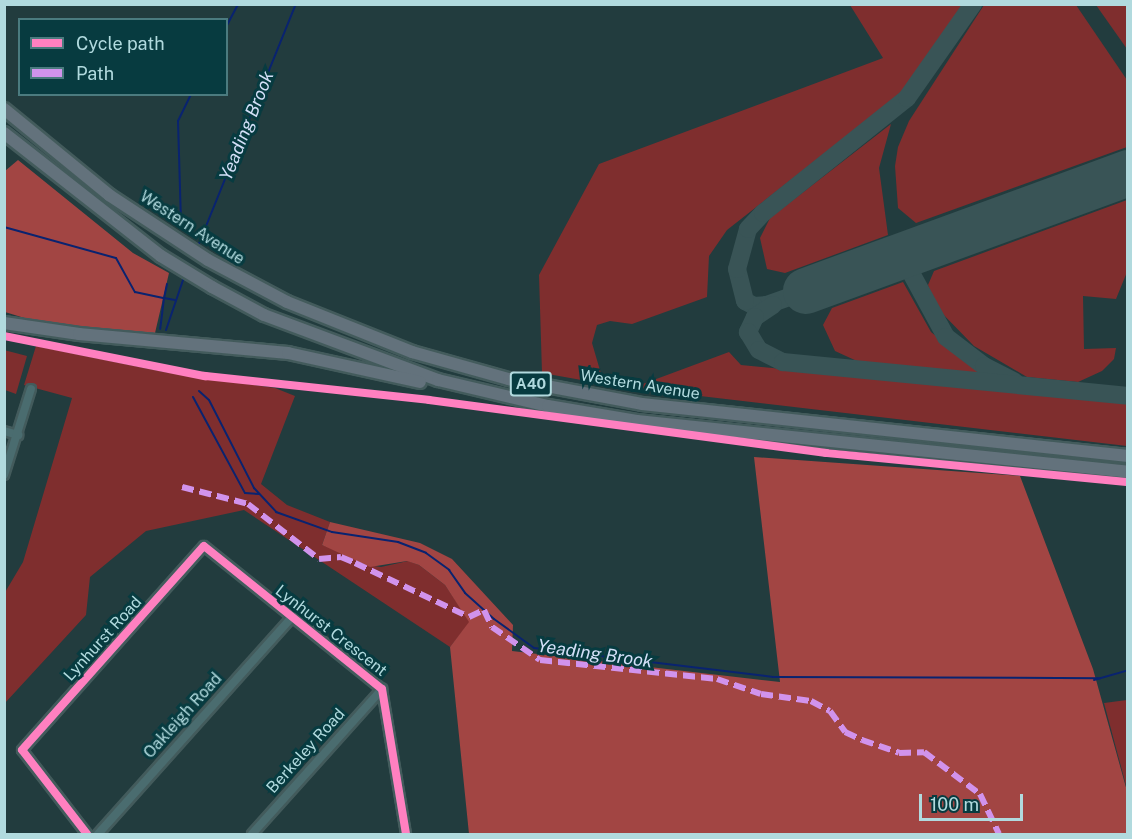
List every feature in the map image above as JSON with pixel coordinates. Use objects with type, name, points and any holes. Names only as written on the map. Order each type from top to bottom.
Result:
[{"type":"highway","name":"Western Avenue","points":[[4,109],[110,195],[208,260],[325,319],[433,358],[531,384],[642,404],[1128,456]]},
{"type":"highway","name":"Western Avenue","points":[[4,133],[161,256],[264,315],[406,370],[548,406],[747,433],[1128,472]]},
{"type":"highway","points":[[4,323],[80,334],[288,353],[477,396],[548,406]]},
{"type":"street","points":[[4,475],[31,389]]},
{"type":"street","points":[[4,431],[18,435]]},
{"type":"street","name":"Lynhurst Crescent","points":[[204,546],[382,689],[406,834]]},
{"type":"street","name":"Lynhurst Road","points":[[87,834],[22,750],[204,546]]},
{"type":"street","name":"Oakleigh Road","points":[[98,834],[291,618]]},
{"type":"street","name":"Berkeley Road","points":[[252,834],[382,689]]},
{"type":"shaded area","points":[[850,5],[964,5],[905,90],[727,230],[709,256],[707,297],[632,324],[610,321],[597,325],[592,343],[604,384],[542,373],[539,275],[599,164],[883,58]]},
{"type":"shaded area","points":[[984,5],[1076,5],[1127,80],[1127,147],[916,223],[898,208],[895,166],[898,147],[909,121]]},
{"type":"shaded area","points":[[1096,5],[1127,5],[1127,49]]},
{"type":"shaded area","points":[[891,124],[879,168],[888,235],[785,273],[767,269],[760,238],[770,218]]},
{"type":"shaded area","points":[[18,160],[133,253],[169,273],[155,333],[60,329],[5,312],[5,171]]},
{"type":"shaded area","points":[[1127,200],[1127,272],[1116,299],[1083,296],[1084,349],[1116,348],[1114,359],[1102,371],[1078,382],[1027,377],[974,346],[936,307],[928,285],[934,271]]},
{"type":"shaded area","points":[[903,282],[931,332],[981,373],[859,362],[835,351],[823,325],[832,308]]},
{"type":"shaded area","points":[[36,346],[164,372],[275,388],[295,396],[261,484],[287,505],[330,522],[322,545],[352,556],[361,564],[381,567],[408,561],[419,565],[445,585],[470,622],[450,647],[244,510],[146,531],[90,577],[86,615],[5,703],[4,594],[23,562],[72,398],[24,385]]},
{"type":"shaded area","points":[[4,350],[27,356],[16,394],[5,390]]},
{"type":"shaded area","points":[[729,352],[741,365],[1127,403],[1127,446],[632,388]]},
{"type":"shaded area","points":[[754,457],[1020,476],[1093,669],[1127,791],[1127,834],[469,834],[450,647],[469,622],[445,585],[419,565],[407,561],[370,567],[322,545],[330,522],[420,543],[452,559],[513,625],[512,651],[780,682]]},
{"type":"shaded area","points":[[1128,700],[1127,789],[1104,703]]},
{"type":"waterway","points":[[228,23],[238,4]]},
{"type":"waterway","name":"Yeading Brook","points":[[198,246],[296,4]]},
{"type":"waterway","points":[[181,222],[178,121],[190,96]]},
{"type":"waterway","points":[[4,227],[116,258],[135,292],[164,298],[160,329]]},
{"type":"waterway","name":"Yeading Brook","points":[[166,330],[184,277]]},
{"type":"waterway","points":[[167,284],[164,298],[175,300]]},
{"type":"waterway","name":"Yeading Brook","points":[[199,391],[209,400],[254,488],[276,512],[332,532],[398,542],[426,553],[449,570],[465,593],[494,619],[534,648],[773,677],[1100,678]]},
{"type":"waterway","points":[[193,397],[245,493],[259,494]]},
{"type":"waterway","name":"Yeading Brook","points":[[1094,680],[1128,670]]},
{"type":"taxiway","points":[[806,291],[767,305],[754,306],[745,301],[737,269],[748,229],[763,213],[907,98],[973,4]]},
{"type":"taxiway","points":[[927,247],[914,256],[910,271],[946,337],[984,366],[1014,381]]},
{"type":"taxiway","points":[[773,305],[755,317],[748,332],[759,350],[783,362],[1128,396]]},
{"type":"runway","points":[[806,291],[1128,173]]},
{"type":"marked path","points":[[182,487],[248,504],[319,559],[341,557],[469,617],[484,610],[492,627],[540,660],[717,679],[761,694],[811,701],[830,711],[845,732],[862,740],[899,753],[924,752],[980,794],[999,834]]},
{"type":"cycle path","points":[[4,336],[205,376],[429,400],[826,453],[1128,482]]},
{"type":"cycle path","points":[[87,834],[22,750],[204,546],[382,689],[406,834]]}]
